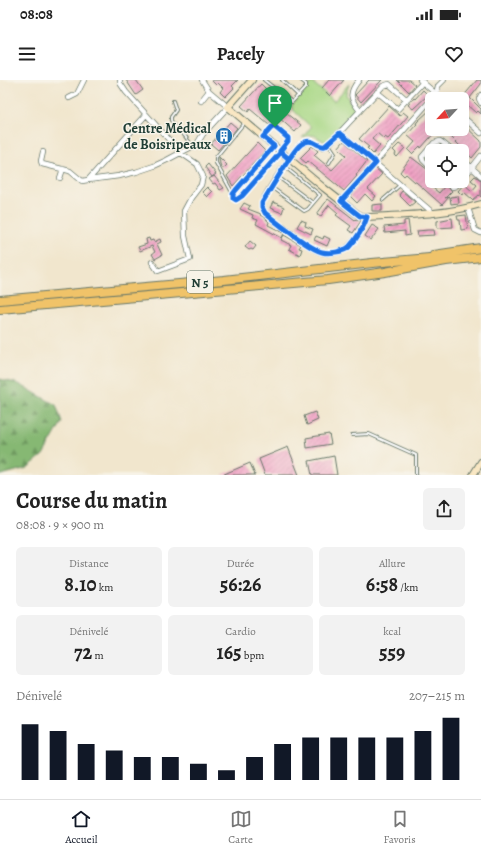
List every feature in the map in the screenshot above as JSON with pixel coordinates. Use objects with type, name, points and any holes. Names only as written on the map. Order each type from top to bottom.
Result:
[{"type":"highway","points":[[402,265],[462,250],[481,248]]},
{"type":"highway","name":"N 5","points":[[0,309],[328,280],[402,265],[481,253]]},
{"type":"highway","name":"N 5","points":[[0,300],[224,280],[372,263],[402,265],[481,257]]},
{"type":"highway","points":[[402,265],[481,262]]},
{"type":"street","points":[[69,98],[77,94],[84,80]]},
{"type":"street","points":[[120,80],[120,83],[126,92],[146,116],[181,153],[197,164],[203,176],[201,185],[191,198],[184,211],[185,236],[190,259],[158,271],[152,262]]},
{"type":"street","points":[[202,80],[209,91],[280,152],[360,216],[367,217],[432,212],[468,208],[481,204]]},
{"type":"street","points":[[43,152],[41,161],[42,164],[72,172],[82,181],[136,172],[154,166],[197,144],[203,134],[252,80]]},
{"type":"street","points":[[359,80],[352,90],[352,96],[354,104],[360,111]]},
{"type":"street","points":[[436,92],[438,86],[444,80]]},
{"type":"street","points":[[377,92],[398,110],[422,81],[434,92]]},
{"type":"street","points":[[367,217],[362,228],[347,248],[332,252],[321,252],[310,247],[265,213],[262,203],[284,166],[299,146],[305,142],[312,142],[323,147],[329,144],[384,86],[389,84],[407,100]]},
{"type":"street","points":[[201,101],[209,91]]},
{"type":"street","points":[[481,95],[479,99],[481,103]]},
{"type":"street","points":[[341,201],[425,107]]},
{"type":"street","points":[[88,180],[146,116]]},
{"type":"street","points":[[469,122],[481,133]]},
{"type":"street","points":[[340,133],[432,212]]},
{"type":"street","points":[[434,144],[440,141],[444,144]]},
{"type":"street","points":[[425,154],[422,157],[425,162]]},
{"type":"street","points":[[469,171],[481,156]]},
{"type":"street","points":[[469,165],[481,176]]},
{"type":"street","points":[[60,178],[62,169]]},
{"type":"street","points":[[468,208],[475,230],[481,233]]},
{"type":"street","points":[[474,475],[481,462]]},
{"type":"lane","points":[[264,80],[291,102],[294,102],[306,86],[301,80]]},
{"type":"lane","points":[[282,80],[299,96]]},
{"type":"lane","points":[[173,101],[176,110],[171,116],[173,125],[185,136],[192,146]]},
{"type":"lane","points":[[246,122],[216,157],[216,163],[235,200],[239,199],[288,141],[288,138],[274,127],[263,137]]},
{"type":"lane","points":[[329,144],[336,153],[329,163]]},
{"type":"lane","points":[[233,194],[274,146]]},
{"type":"lane","points":[[284,166],[320,195]]},
{"type":"lane","points":[[278,177],[313,204]]},
{"type":"lane","points":[[383,200],[401,185]]},
{"type":"lane","points":[[270,188],[304,211],[313,204],[325,189]]},
{"type":"lane","points":[[352,435],[369,434],[416,456],[416,475]]},
{"type":"green space","points":[[312,82],[334,101],[349,84],[346,94],[349,101],[356,106],[356,111],[327,142],[313,135],[302,138],[311,127],[290,107]]},
{"type":"green space","points":[[0,379],[19,384],[56,405],[62,422],[43,455],[27,468],[1,475],[0,475]]},
{"type":"building","points":[[126,80],[136,80],[143,90],[136,95]]},
{"type":"building","points":[[211,80],[238,80],[232,86],[234,88],[225,97],[220,92],[223,88],[218,83],[216,85]]},
{"type":"building","points":[[329,80],[344,80],[330,96],[322,88]]},
{"type":"building","points":[[369,80],[382,80],[361,102],[355,95]]},
{"type":"building","points":[[397,80],[409,80],[415,85],[409,92]]},
{"type":"building","points":[[477,80],[481,80],[481,84],[470,98],[481,109],[481,114],[478,111],[476,113],[469,107],[469,92],[467,92]]},
{"type":"building","points":[[261,84],[267,90],[265,92],[284,108],[282,110],[301,125],[295,132],[277,116],[269,125],[250,109],[248,112],[241,106]]},
{"type":"building","points":[[423,90],[425,92],[425,98],[413,109],[408,105],[414,98],[415,99]]},
{"type":"building","points":[[389,106],[400,116],[403,112],[408,116],[388,139],[385,137],[384,139],[377,133],[372,139],[380,146],[373,154],[367,148],[369,147],[359,139]]},
{"type":"building","points":[[425,115],[425,136],[432,136],[421,148],[420,146],[412,154],[408,150],[415,142],[407,135],[417,124],[417,122]]},
{"type":"building","name":"Centre Médical de Boisripeaux","points":[[230,122],[237,128],[218,150],[211,144]]},
{"type":"building","points":[[469,130],[481,141],[481,147],[472,158],[469,155],[469,144],[458,144],[450,136],[469,136]]},
{"type":"building","points":[[344,141],[367,161],[344,191],[308,161],[306,163],[300,158],[312,146],[318,151],[314,155],[332,170],[346,155],[338,148]]},
{"type":"building","points":[[257,143],[265,151],[233,186],[227,176]]},
{"type":"building","points":[[399,144],[405,148],[397,157],[393,150]]},
{"type":"building","points":[[219,157],[227,165],[224,168],[222,168],[220,164]]},
{"type":"building","points":[[411,157],[425,168],[425,188],[433,188],[439,193],[443,188],[448,188],[452,191],[445,198],[449,197],[442,205],[406,174],[404,176],[400,172]]},
{"type":"building","points":[[208,164],[216,174],[212,177],[205,167]]},
{"type":"building","points":[[375,168],[382,174],[368,189],[376,196],[372,201],[365,194],[357,203],[350,196]]},
{"type":"building","points":[[214,176],[224,188],[220,190],[215,183],[213,184],[209,179]]},
{"type":"building","points":[[475,176],[481,180],[481,197],[479,195],[473,200],[464,192],[462,195],[458,191],[461,188],[469,188],[472,191],[477,185],[471,180]]},
{"type":"building","points":[[207,187],[212,192],[207,197],[202,192]]},
{"type":"building","points":[[402,191],[415,202],[410,206],[399,195]]},
{"type":"building","points":[[458,196],[459,203],[451,204],[450,197]]},
{"type":"building","points":[[328,199],[355,220],[361,221],[353,233],[348,230],[351,226],[336,215],[338,213],[329,205],[321,216],[317,214]]},
{"type":"building","points":[[273,202],[284,207],[282,213],[270,208]]},
{"type":"building","points":[[244,203],[250,206],[248,209],[261,214],[260,215],[269,222],[268,225],[284,233],[282,238],[256,224],[258,220],[252,218],[253,215],[240,209]]},
{"type":"building","points":[[382,204],[382,211],[372,211],[372,205]]},
{"type":"building","points":[[466,215],[468,229],[461,230],[460,220],[458,220],[457,216]]},
{"type":"building","points":[[452,218],[453,227],[437,228],[437,221]]},
{"type":"building","points":[[301,220],[306,222],[305,226],[313,229],[311,234],[297,227]]},
{"type":"building","points":[[408,220],[410,235],[405,236],[405,231],[385,233],[384,227],[404,225],[404,221]]},
{"type":"building","points":[[372,225],[379,229],[371,240],[365,236]]},
{"type":"building","points":[[434,230],[435,235],[418,236],[417,231]]},
{"type":"building","points":[[284,235],[301,245],[299,248],[302,249],[300,255],[289,249],[291,245],[281,240]]},
{"type":"building","points":[[316,236],[323,239],[324,236],[330,239],[327,246],[314,240]]},
{"type":"building","points":[[149,238],[150,241],[153,240],[154,242],[160,239],[161,242],[157,244],[162,255],[155,259],[152,254],[155,252],[152,246],[140,251],[138,247],[147,244],[146,239]]},
{"type":"building","points":[[250,241],[256,246],[253,250],[249,250],[245,247]]},
{"type":"building","points":[[315,412],[318,420],[307,425],[304,416]]},
{"type":"building","points":[[329,434],[331,444],[307,448],[306,438]]},
{"type":"building","points":[[288,447],[299,475],[265,475],[259,459]]},
{"type":"building","points":[[334,456],[337,475],[312,475],[309,461]]},
{"type":"building","points":[[250,463],[255,475],[222,475]]},
{"type":"place","name":"Centre Médical de Boisripeaux","points":[[224,136]]},
{"type":"route","points":[[275,127],[272,127],[263,137],[274,146],[236,190],[233,194],[233,198],[235,200],[239,199],[281,152],[289,159],[262,203],[265,213],[272,220],[310,247],[321,252],[326,253],[347,248],[362,228],[367,217],[360,216],[341,201],[376,163],[340,133],[329,144],[323,147],[309,141],[305,142],[299,146],[289,159],[280,151],[288,141],[288,138],[275,127]]}]
